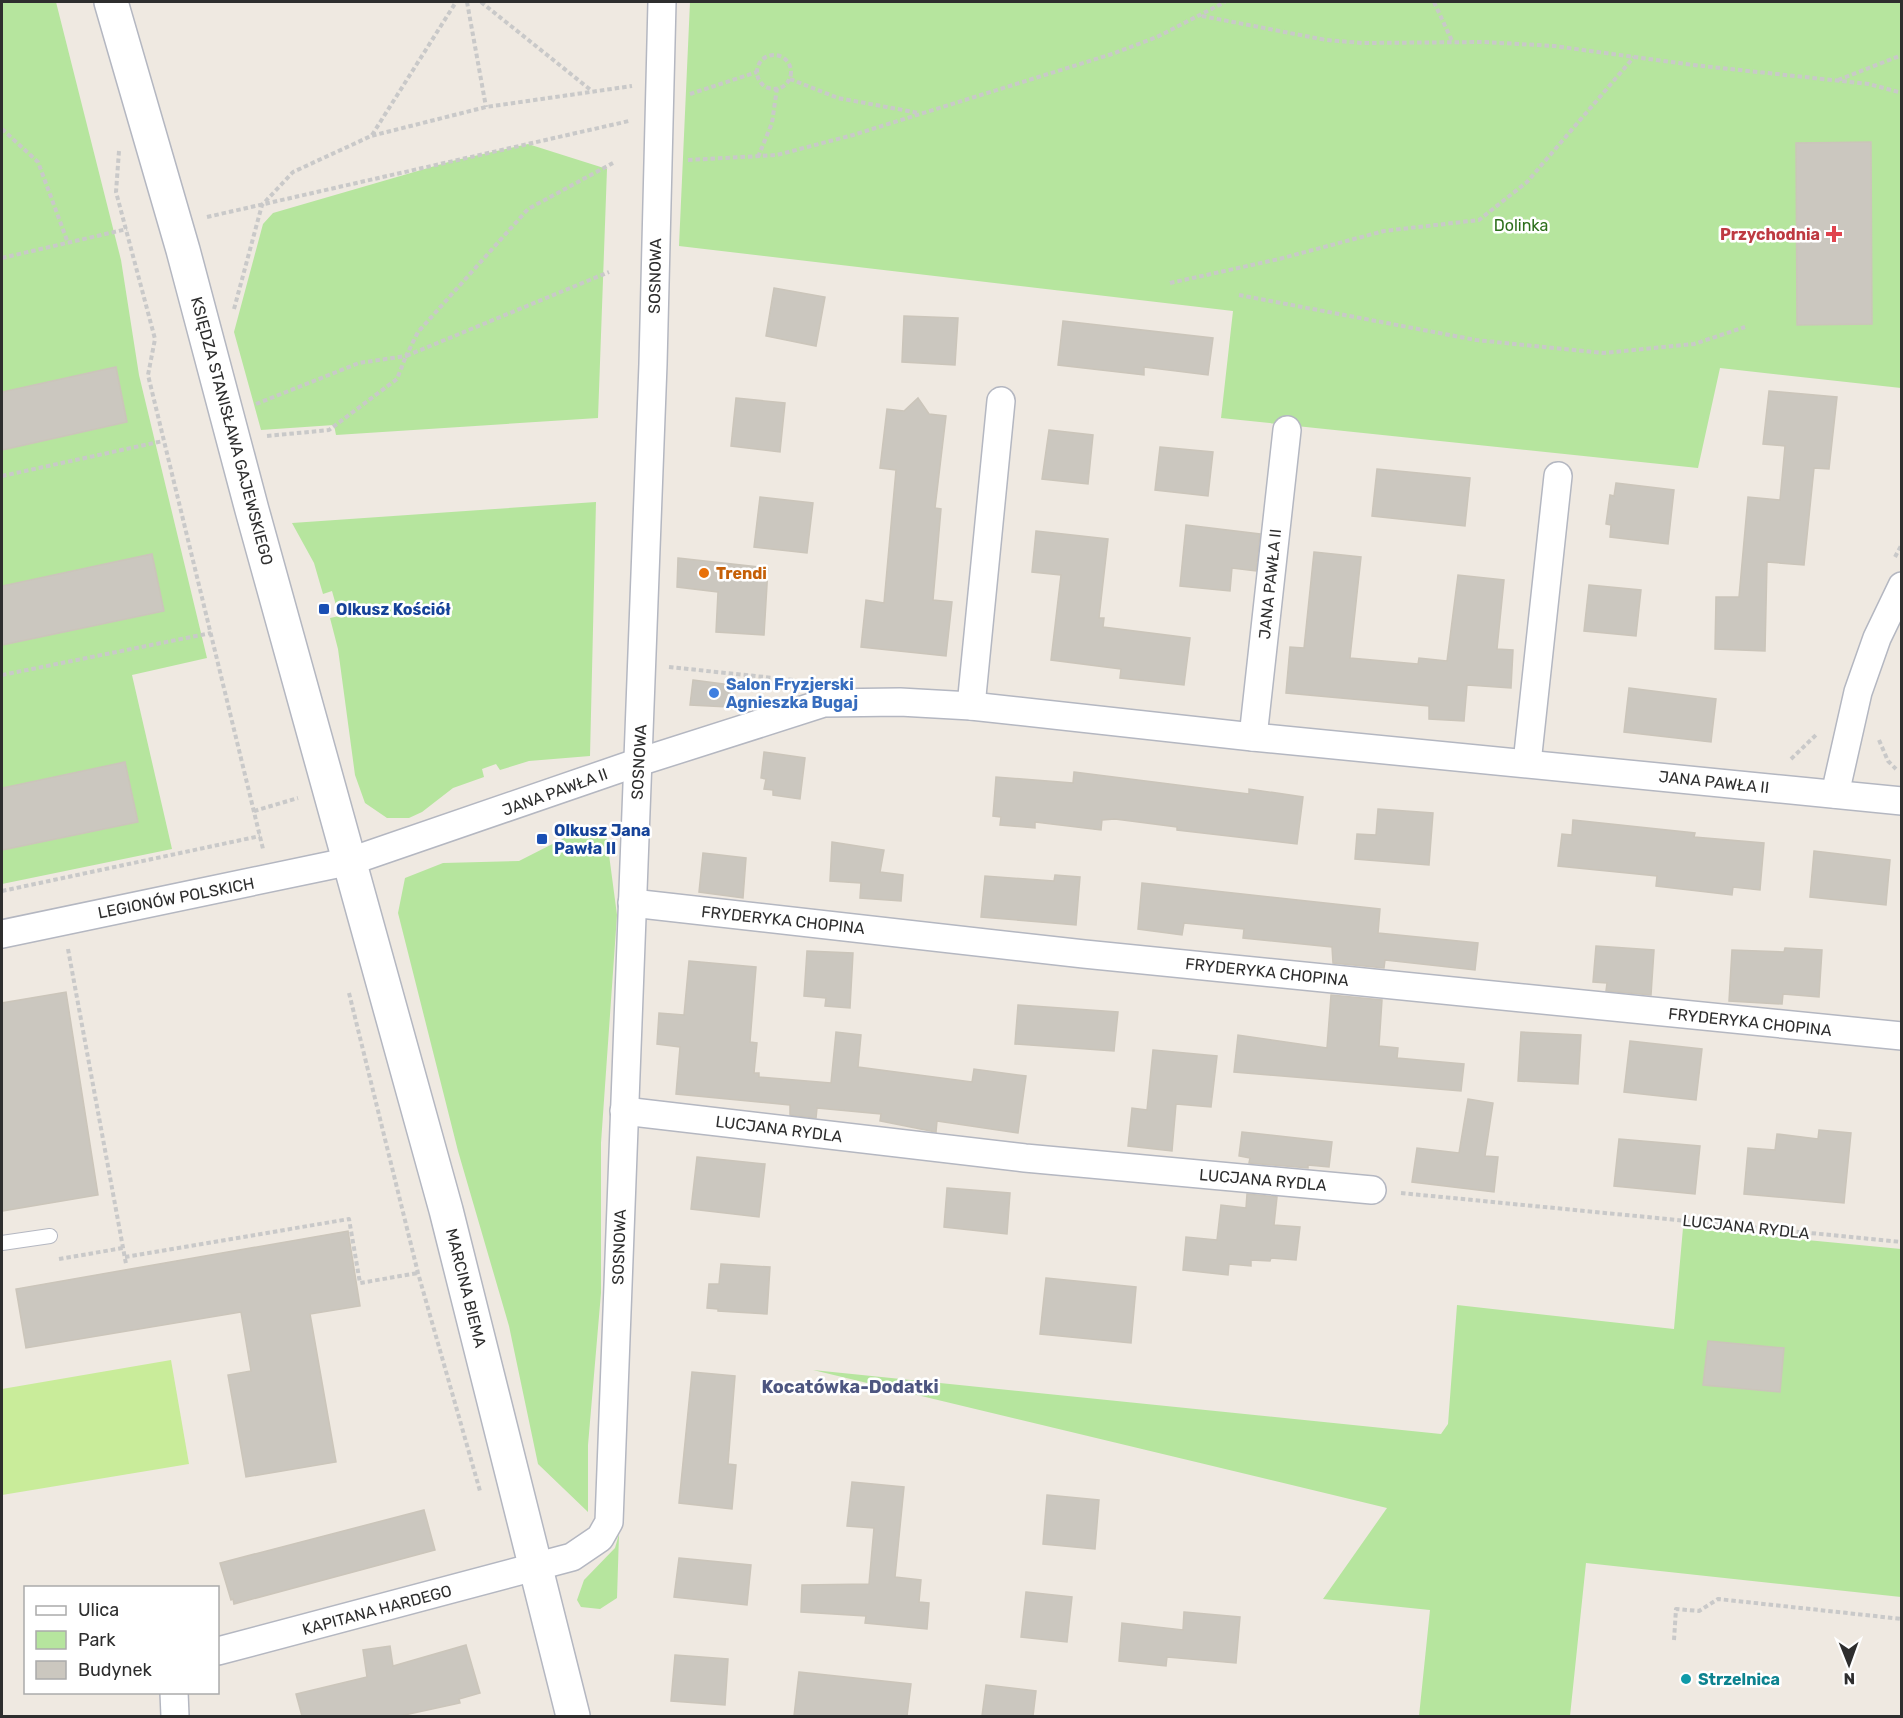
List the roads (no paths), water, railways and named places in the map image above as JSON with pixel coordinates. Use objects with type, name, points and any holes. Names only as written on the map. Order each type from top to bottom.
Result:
[{"type":"street","name":"KSIĘDZA STANISŁAWA GAJEWSKIEGO","points":[[111,2],[183,250],[252,510],[351,861]]},
{"type":"street","name":"SOSNOWA","points":[[609,1522],[639,762],[662,2]]},
{"type":"street","points":[[971,706],[1001,401]]},
{"type":"street","name":"JANA PAWŁA II","points":[[1253,737],[1287,430]]},
{"type":"street","points":[[1527,763],[1558,476]]},
{"type":"street","points":[[1835,794],[1858,693],[1897,575]]},
{"type":"street","name":"JANA PAWŁA II","points":[[351,861],[639,762],[824,703],[900,702],[971,706],[1253,737],[1902,801]]},
{"type":"street","name":"LEGIONÓW POLSKICH","points":[[2,934],[351,861]]},
{"type":"street","name":"MARCINA BIEMA","points":[[351,861],[446,1210],[573,1716]]},
{"type":"street","name":"FRYDERYKA CHOPINA","points":[[632,903],[1084,954],[1902,1036]]},
{"type":"street","name":"LUCJANA RYDLA","points":[[624,1111],[1024,1158],[1372,1191]]},
{"type":"street","name":"KAPITANA HARDEGO","points":[[219,1651],[572,1557],[600,1538],[609,1522]]},
{"type":"street","points":[[174,1694],[175,1716]]},
{"type":"lane","points":[[2,1243],[50,1236]]},
{"type":"place","name":"Przychodnia","points":[[1834,234]]},
{"type":"place","name":"Trendi","points":[[704,573]]},
{"type":"place","name":"Olkusz Kościół","points":[[324,609]]},
{"type":"place","name":"Salon Fryzjerski Agnieszka Bugaj","points":[[714,693]]},
{"type":"place","name":"Olkusz Jana Pawła II","points":[[542,839]]},
{"type":"place","name":"Strzelnica","points":[[1686,1679]]},
{"type":"district","name":"Kocatówka-Dodatki","points":[[850,1387]]},
{"type":"park label","name":"Dolinka","points":[[1521,225]]}]
